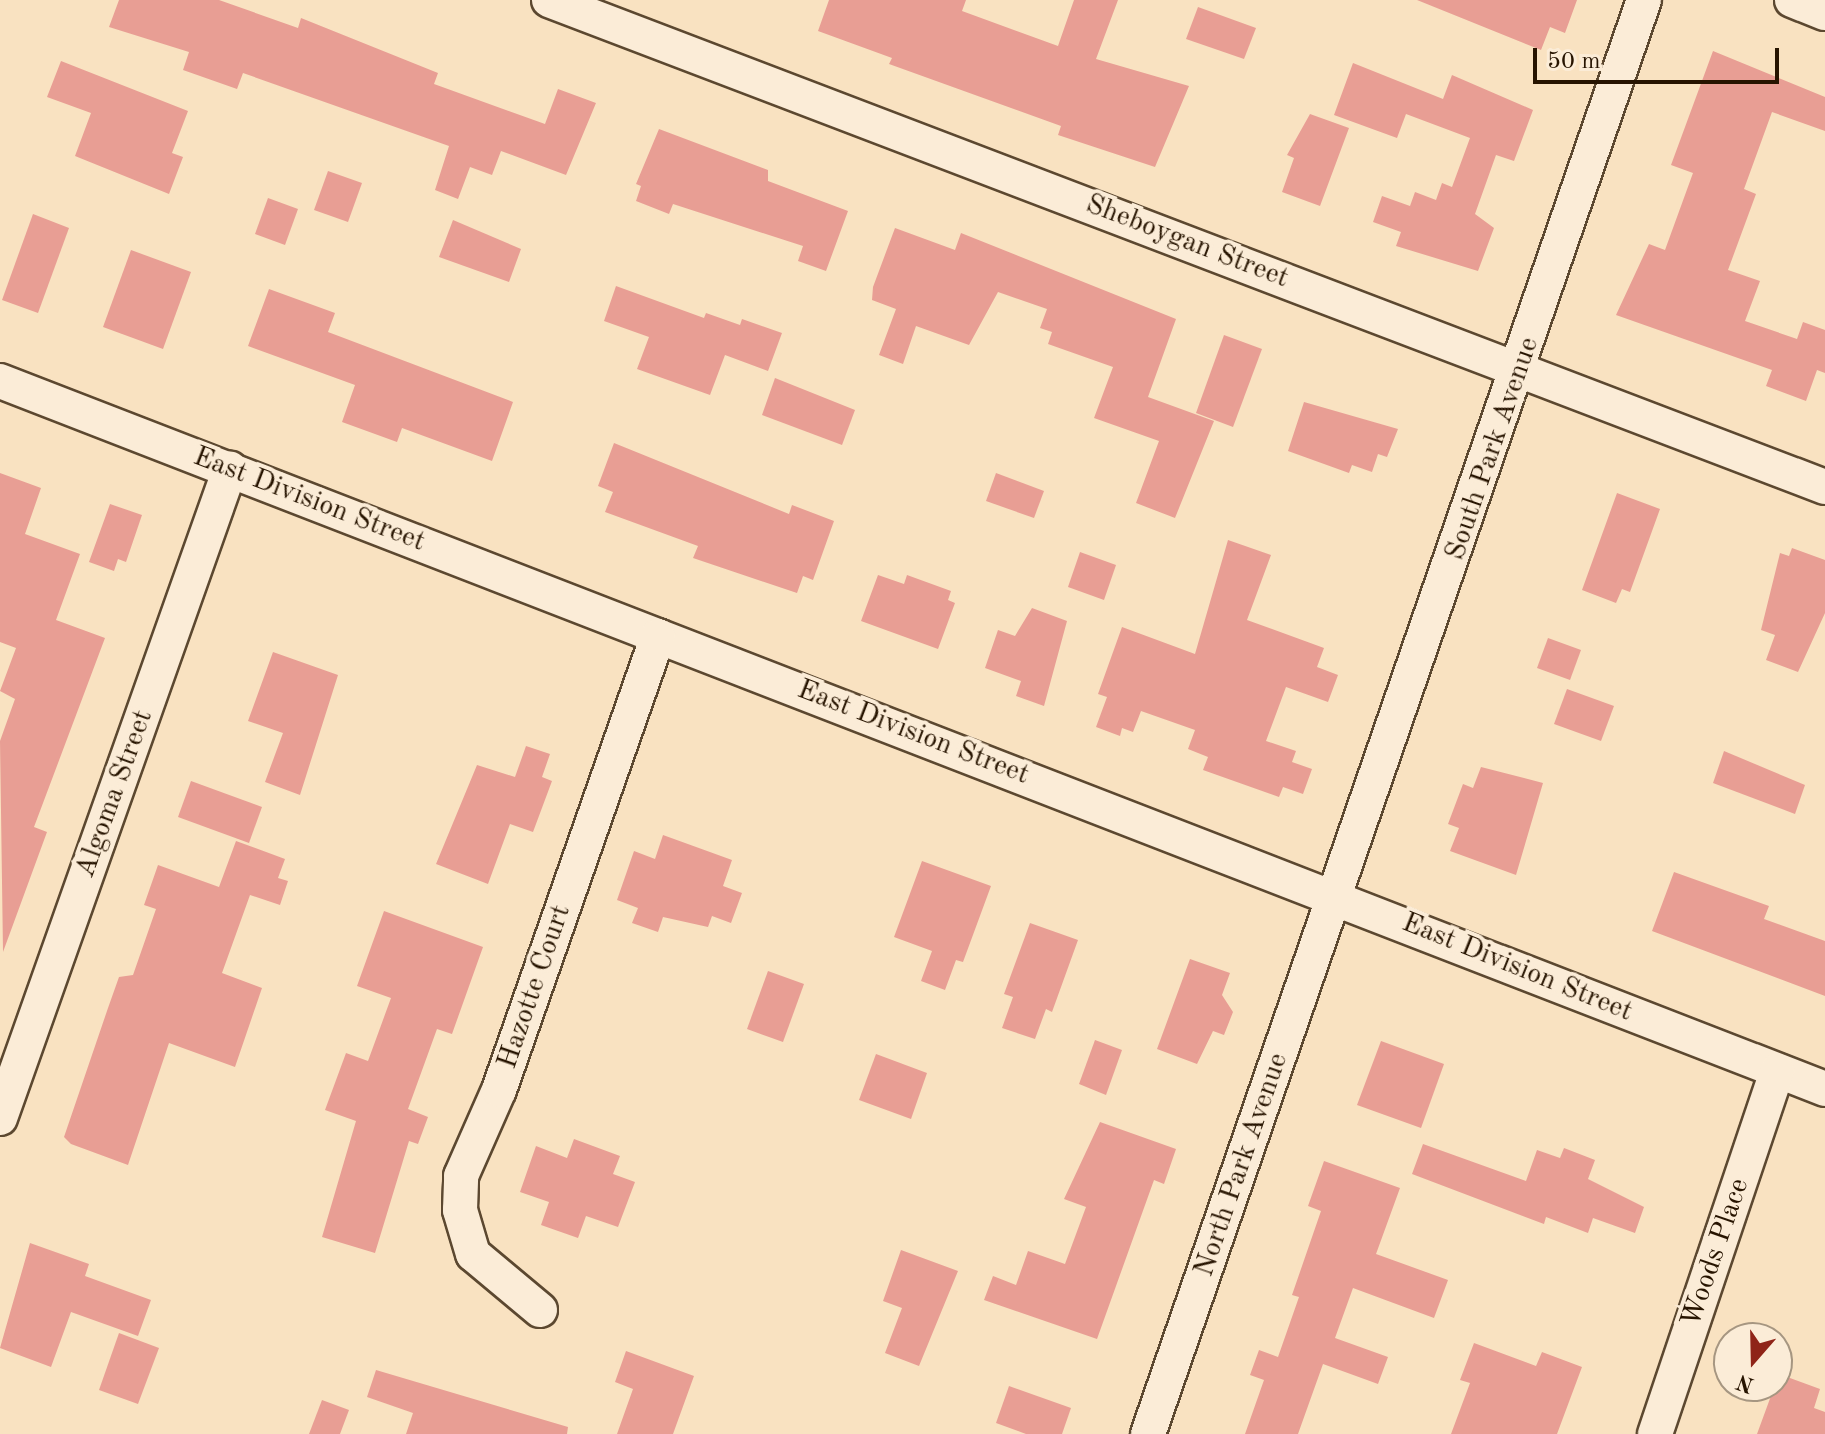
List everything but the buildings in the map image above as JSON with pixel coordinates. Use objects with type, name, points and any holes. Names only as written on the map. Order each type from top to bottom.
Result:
[{"type":"street","name":"Sheboygan Street","points":[[549,0],[1825,487]]},
{"type":"street","name":"South Park Avenue","points":[[1337,896],[1521,369],[1644,0]]},
{"type":"street","points":[[1792,0],[1825,13]]},
{"type":"street","name":"East Division Street","points":[[0,381],[1337,896],[1825,1089]]},
{"type":"street","name":"Algoma Street","points":[[0,1118],[230,469]]},
{"type":"street","name":"Hazotte Court","points":[[540,1310],[473,1254],[460,1210],[461,1176],[499,1090],[658,636]]},
{"type":"street","name":"North Park Avenue","points":[[1148,1434],[1337,896]]},
{"type":"street","name":"Woods Place","points":[[1655,1434],[1777,1071]]}]
